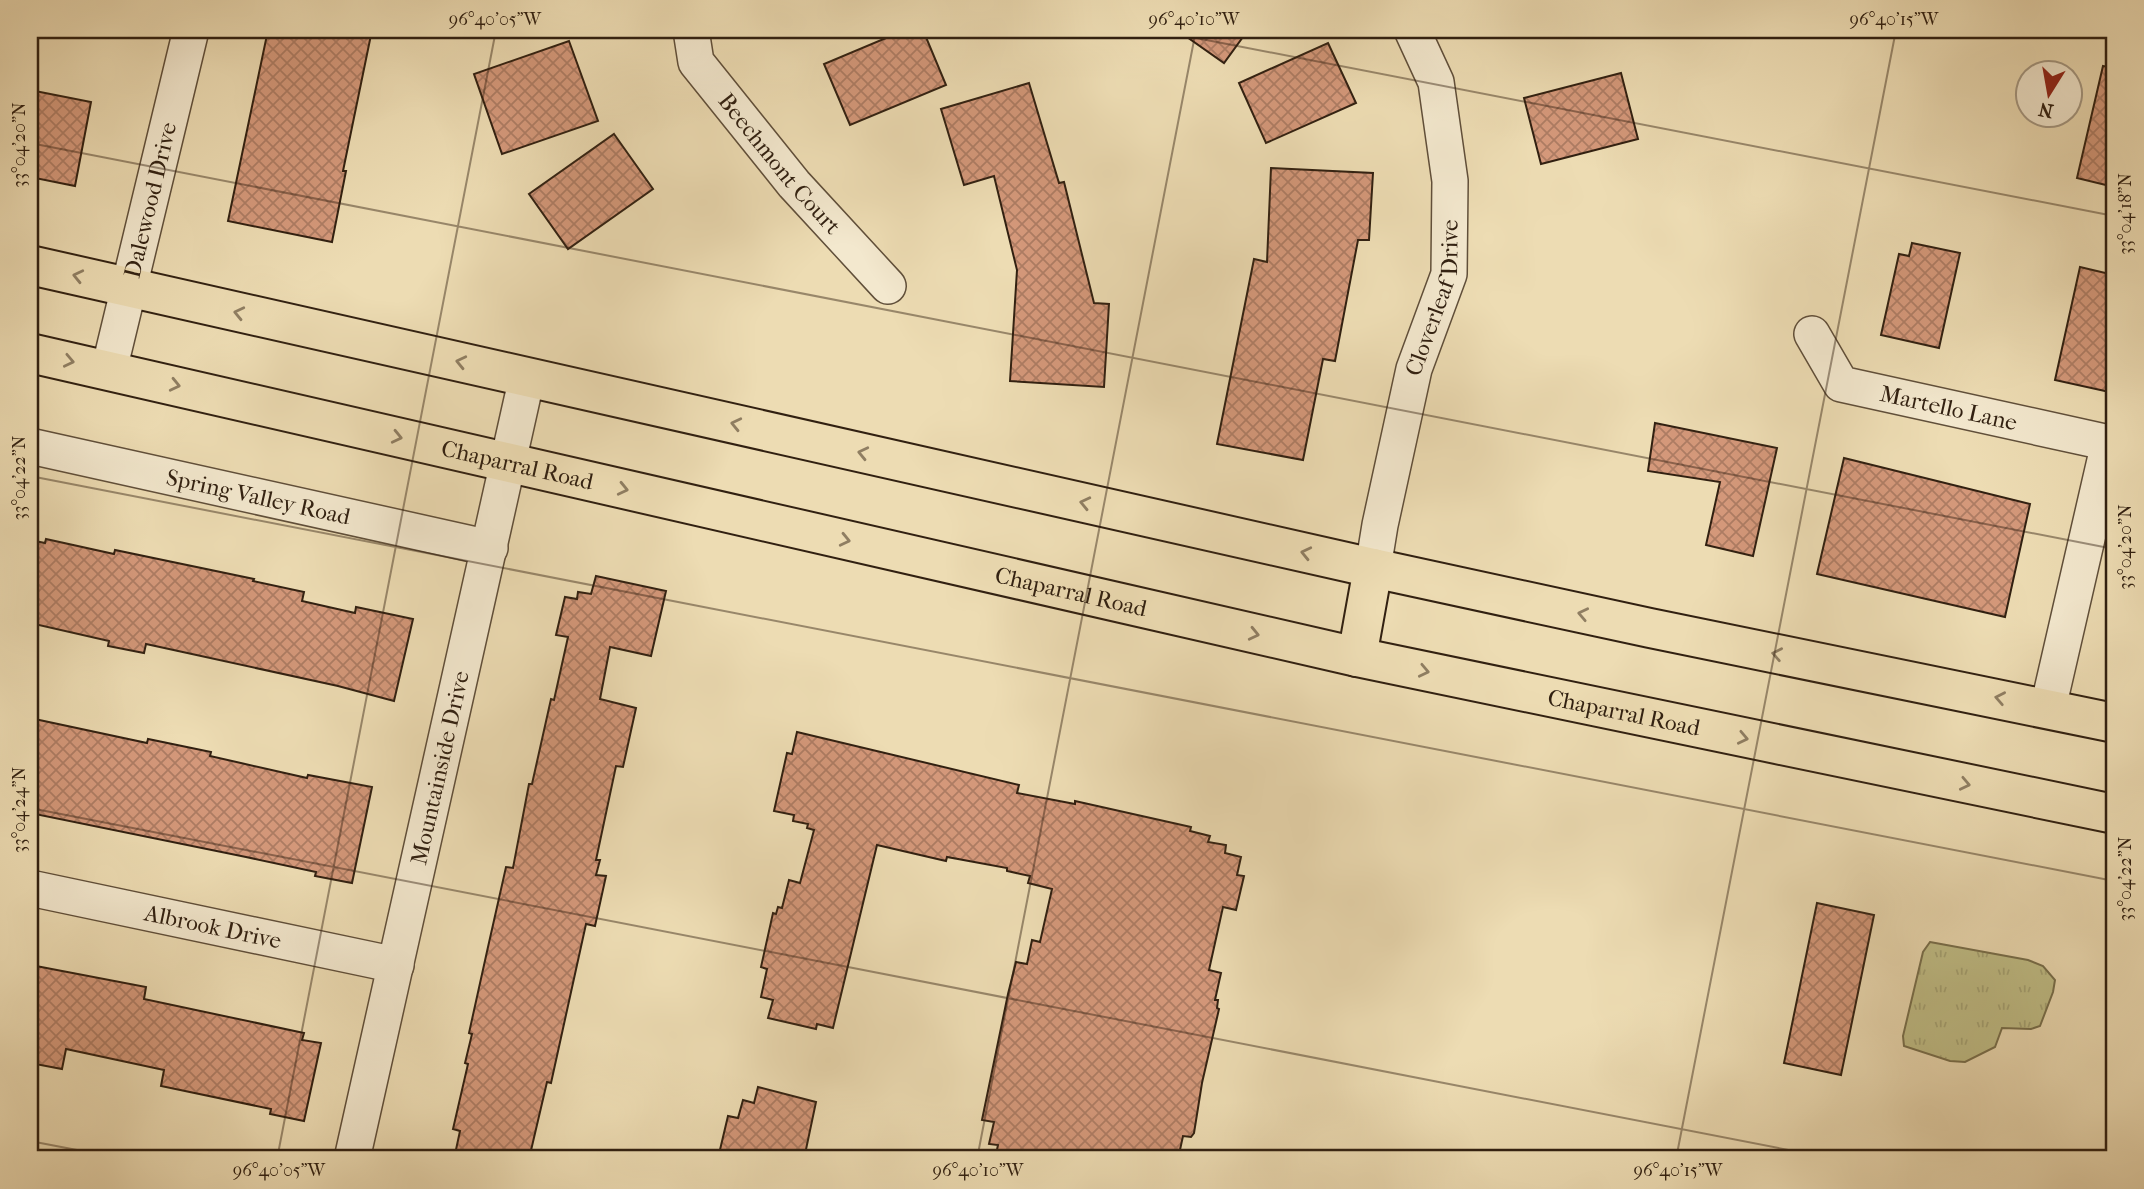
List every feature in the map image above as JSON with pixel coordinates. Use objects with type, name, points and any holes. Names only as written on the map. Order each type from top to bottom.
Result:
[{"type":"main road","points":[[30,265],[1373,568],[2114,723]]},
{"type":"main road","name":"Chaparral Road","points":[[30,353],[1357,657],[2114,814]]},
{"type":"main road","points":[[1357,657],[1373,568]]},
{"type":"street","name":"Dalewood Drive","points":[[108,370],[191,30]]},
{"type":"street","name":"Beechmont Court","points":[[691,30],[696,62],[794,184],[888,286]]},
{"type":"street","name":"Cloverleaf Drive","points":[[1373,568],[1414,369],[1449,274],[1450,181],[1436,82],[1412,30]]},
{"type":"street","name":"Martello Lane","points":[[1812,334],[1840,384],[2112,443]]},
{"type":"street","name":"Mountainside Drive","points":[[352,1159],[527,377]]},
{"type":"street","points":[[2048,708],[2112,443]]},
{"type":"street","name":"Spring Valley Road","points":[[30,446],[489,548]]},
{"type":"street","name":"Albrook Drive","points":[[30,888],[396,965]]},
{"type":"green space","points":[[1930,942],[2028,960],[2043,966],[2055,980],[2040,1026],[2031,1029],[2002,1028],[1995,1047],[1965,1062],[1950,1061],[1904,1046],[1903,1036],[1923,952]]},
{"type":"building","points":[[268,30],[372,30],[343,171],[346,171],[332,242],[228,221]]},
{"type":"building","points":[[905,30],[923,30],[946,85],[850,125],[824,64]]},
{"type":"building","points":[[1177,30],[1248,30],[1224,63]]},
{"type":"building","points":[[569,41],[598,121],[502,154],[474,74]]},
{"type":"building","points":[[1328,43],[1356,103],[1266,143],[1239,83]]},
{"type":"building","points":[[2103,66],[2114,68],[2114,187],[2077,178]]},
{"type":"building","points":[[1621,73],[1638,139],[1541,164],[1524,98]]},
{"type":"building","points":[[1029,83],[1059,183],[1064,182],[1094,303],[1109,304],[1104,387],[1010,381],[1017,270],[994,176],[964,185],[941,109]]},
{"type":"building","points":[[30,90],[91,102],[75,186],[30,177]]},
{"type":"building","points":[[614,134],[653,189],[568,249],[529,194]]},
{"type":"building","points":[[1271,168],[1373,173],[1369,240],[1358,240],[1335,361],[1323,359],[1303,460],[1217,444],[1254,259],[1267,262]]},
{"type":"building","points":[[1912,243],[1960,253],[1939,348],[1881,335],[1899,254],[1909,256]]},
{"type":"building","points":[[2080,267],[2114,275],[2114,393],[2055,380]]},
{"type":"building","points":[[1655,423],[1777,448],[1753,556],[1706,545],[1720,482],[1648,471]]},
{"type":"building","points":[[1844,458],[2030,504],[2005,617],[1817,574]]},
{"type":"building","points":[[46,539],[114,554],[115,550],[254,579],[253,581],[304,592],[302,601],[355,613],[356,607],[413,619],[394,701],[146,644],[144,653],[108,646],[109,641],[30,623],[30,540],[45,543]]},
{"type":"building","points":[[596,576],[666,591],[651,656],[610,647],[600,699],[636,708],[623,767],[616,766],[596,860],[600,860],[596,875],[606,876],[595,926],[586,924],[551,1083],[547,1082],[529,1159],[454,1159],[460,1131],[453,1129],[468,1064],[465,1063],[472,1034],[469,1033],[506,867],[513,868],[529,784],[532,784],[568,637],[556,635],[565,597],[577,599],[578,592],[591,594]]},
{"type":"building","points":[[30,718],[147,743],[148,739],[211,752],[210,756],[307,778],[308,775],[372,787],[352,883],[315,876],[316,872],[30,813]]},
{"type":"building","points":[[797,732],[1019,785],[1017,793],[1075,804],[1075,801],[1191,827],[1190,831],[1210,836],[1208,842],[1226,845],[1225,853],[1241,857],[1237,875],[1244,876],[1236,910],[1223,907],[1209,970],[1221,973],[1215,1000],[1218,1000],[1219,1009],[1194,1133],[1191,1137],[1183,1136],[1178,1159],[995,1159],[998,1145],[989,1144],[994,1122],[982,1120],[1008,994],[1016,962],[1027,964],[1032,940],[1040,942],[1052,889],[1028,883],[1030,876],[1007,871],[1007,868],[947,857],[946,861],[877,845],[833,1028],[817,1024],[816,1029],[768,1018],[773,1000],[761,997],[767,969],[761,967],[773,913],[776,914],[778,907],[782,908],[789,880],[800,883],[814,830],[807,828],[808,824],[793,821],[794,815],[774,811],[787,753],[792,754]]},
{"type":"building","points":[[1817,903],[1874,915],[1841,1075],[1784,1063]]},
{"type":"building","points":[[36,966],[146,987],[144,999],[304,1033],[302,1040],[321,1043],[304,1121],[270,1114],[271,1109],[161,1086],[164,1070],[66,1049],[62,1069],[30,1063],[30,973],[34,974]]},
{"type":"building","points":[[758,1087],[816,1102],[804,1159],[739,1159],[719,1154],[728,1116],[738,1118],[743,1100],[754,1103]]}]
